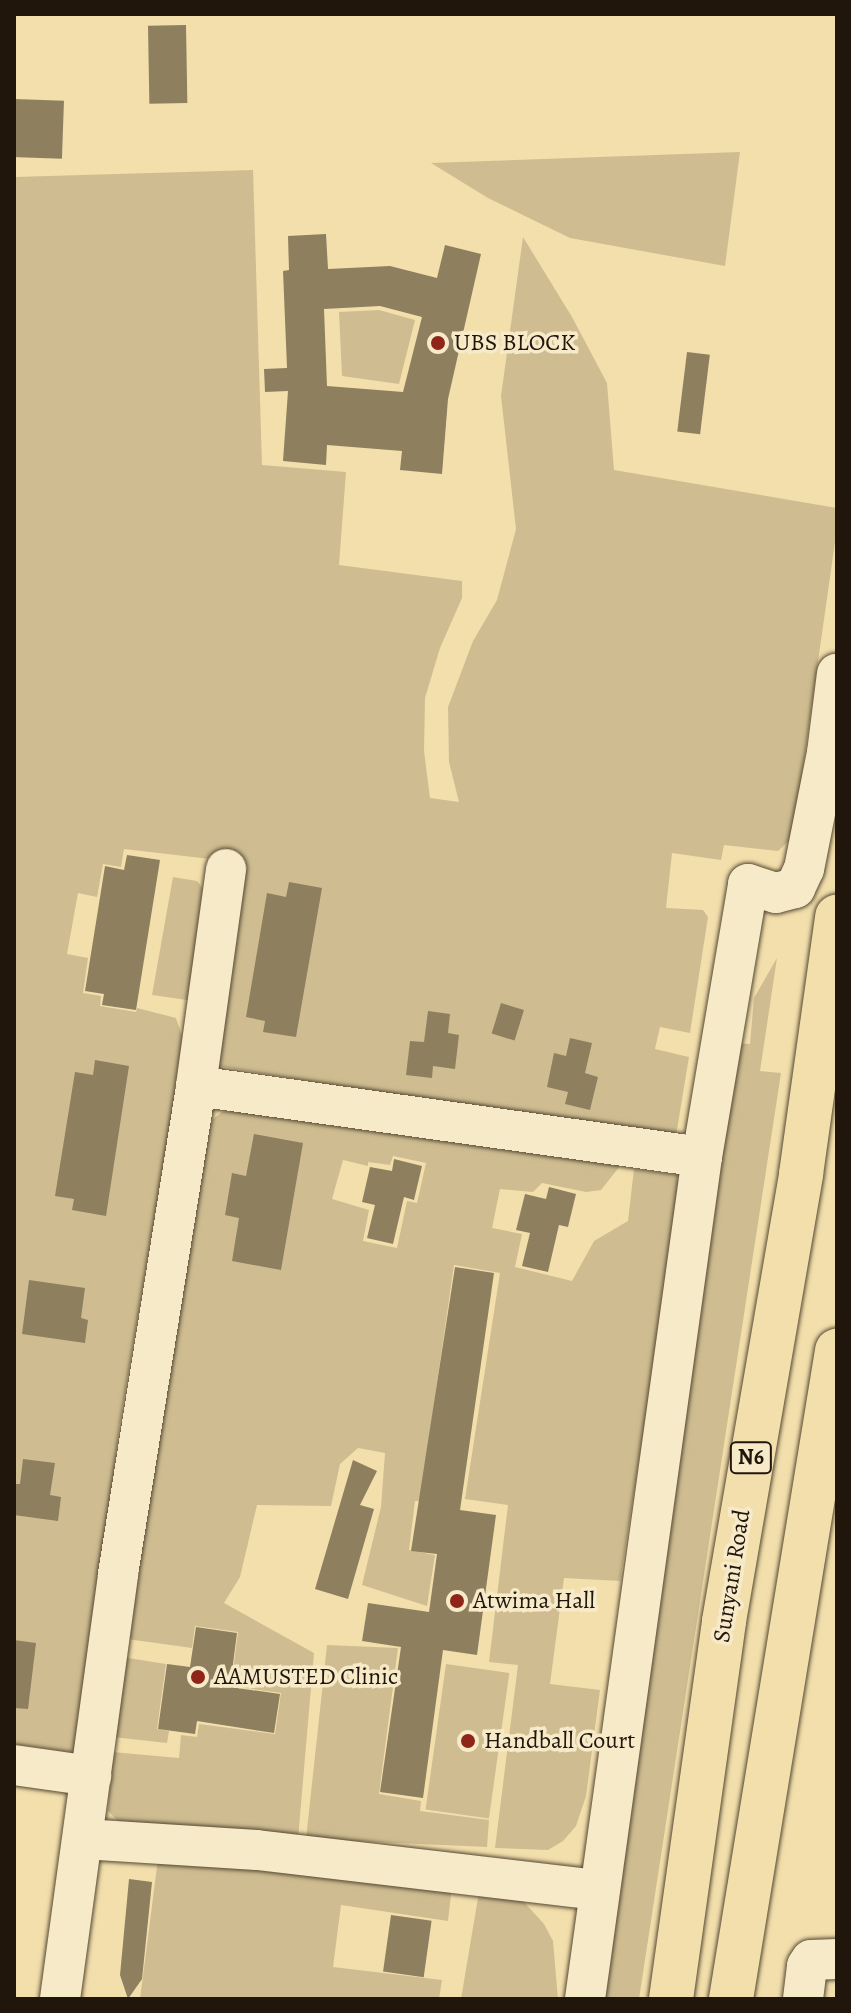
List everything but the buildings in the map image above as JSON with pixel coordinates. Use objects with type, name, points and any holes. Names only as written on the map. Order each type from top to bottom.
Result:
[{"type":"main road","name":"Sunyani Road","points":[[671,1999],[724,1621],[801,1174],[837,917]]},
{"type":"main road","points":[[726,1993],[837,1351]]},
{"type":"street","points":[[585,1999],[702,1157],[748,884],[776,893],[795,888],[804,869],[827,753],[837,674]]},
{"type":"street","points":[[60,1999],[118,1574],[196,1086],[226,869]]},
{"type":"street","points":[[196,1086],[702,1157]]},
{"type":"street","points":[[14,1765],[91,1776]]},
{"type":"street","points":[[83,1839],[257,1850],[600,1890]]},
{"type":"street","points":[[803,1999],[807,1966],[811,1960],[837,1959]]},
{"type":"shaded area","points":[[740,152],[725,266],[570,238],[488,198],[431,163]]},
{"type":"shaded area","points":[[253,170],[262,465],[346,472],[339,565],[462,581],[462,598],[440,648],[425,698],[424,751],[430,798],[459,802],[449,762],[448,707],[473,641],[497,600],[516,529],[501,396],[523,237],[572,317],[607,383],[614,470],[837,508],[837,528],[793,837],[778,851],[724,845],[721,860],[672,853],[666,908],[703,910],[708,917],[690,1033],[660,1027],[655,1049],[689,1057],[675,1142],[212,1065],[236,862],[124,849],[121,867],[103,864],[97,897],[78,893],[67,954],[88,958],[83,993],[101,996],[100,1006],[136,1012],[137,1008],[176,1018],[184,1042],[119,1428],[81,1743],[70,1752],[14,1744],[14,177]]},
{"type":"shaded area","points":[[379,310],[415,320],[399,384],[342,376],[339,312]]},
{"type":"shaded area","points":[[173,877],[197,881],[205,891],[191,996],[187,1000],[152,995]]},
{"type":"shaded area","points":[[777,958],[760,1071],[781,1073],[639,1999],[597,1999],[730,1043],[750,1044],[754,998]]},
{"type":"shaded area","points":[[234,1111],[620,1166],[601,1190],[586,1192],[542,1183],[533,1192],[500,1189],[492,1228],[522,1234],[515,1267],[572,1281],[594,1241],[628,1221],[634,1169],[677,1175],[680,1199],[620,1581],[564,1578],[550,1684],[600,1690],[586,1796],[576,1826],[563,1841],[548,1850],[495,1848],[518,1665],[489,1662],[508,1505],[465,1499],[500,1273],[454,1265],[420,1501],[415,1501],[409,1550],[435,1555],[427,1606],[362,1585],[381,1507],[385,1453],[358,1448],[340,1464],[331,1506],[257,1505],[240,1577],[224,1603],[314,1653],[298,1839],[121,1824],[108,1811],[112,1752],[179,1758],[181,1735],[197,1737],[199,1724],[275,1734],[281,1693],[231,1686],[238,1632],[195,1626],[192,1648],[127,1639],[202,1137],[213,1119],[222,1112]],"holes":[[[393,1156],[426,1163],[417,1203],[407,1201],[397,1248],[363,1241],[369,1210],[332,1199],[343,1160],[368,1166],[368,1162],[390,1165]]]},
{"type":"shaded area","points":[[327,1645],[398,1648],[379,1794],[421,1801],[420,1811],[489,1820],[487,1847],[306,1839]]},
{"type":"shaded area","points":[[122,1657],[166,1664],[157,1729],[169,1731],[167,1743],[113,1737]]},
{"type":"shaded area","name":"Handball Court","points":[[446,1664],[509,1673],[489,1818],[426,1810]]},
{"type":"shaded area","points":[[158,1859],[448,1884],[451,1895],[448,1921],[341,1905],[333,1967],[442,1980],[439,1999],[140,1999]]},
{"type":"shaded area","points":[[479,1892],[508,1892],[524,1902],[544,1924],[553,1941],[558,1999],[461,1999]]},
{"type":"place","name":"UBS BLOCK","points":[[438,343]]},
{"type":"place","name":"Atwima Hall","points":[[457,1601]]},
{"type":"place","name":"AAMUSTED Clinic","points":[[198,1677]]},
{"type":"place","name":"Handball Court","points":[[468,1741]]}]
